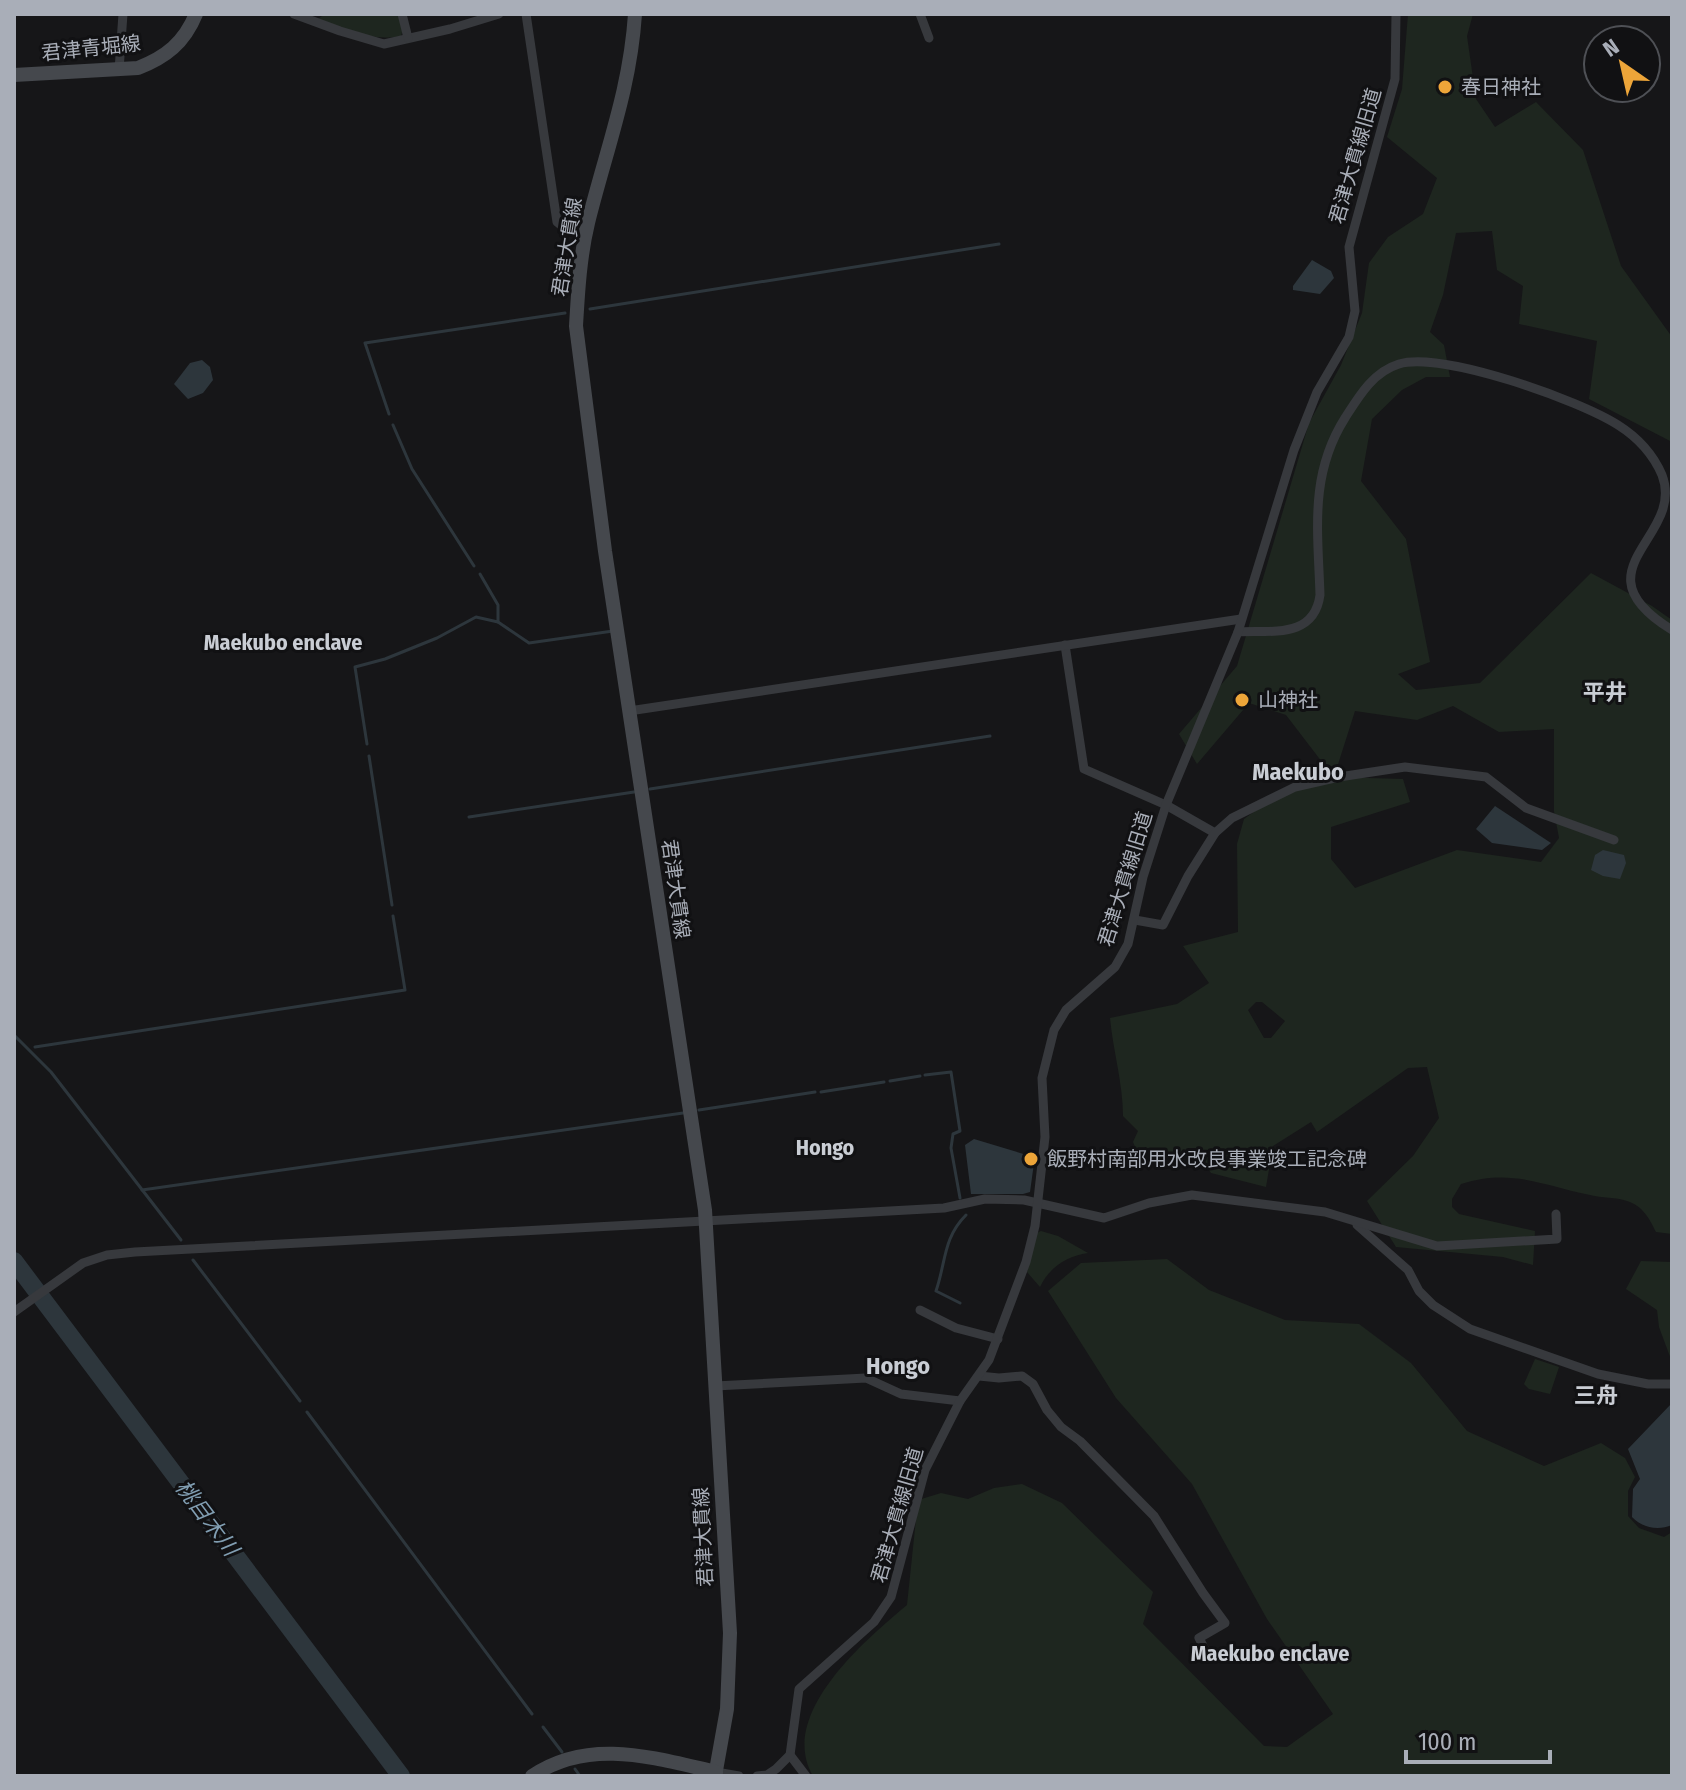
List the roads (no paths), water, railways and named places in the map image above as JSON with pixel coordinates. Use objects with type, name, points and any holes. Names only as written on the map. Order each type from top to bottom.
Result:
[{"type":"main road","name":"君津青堀線","points":[[14,75],[138,68],[168,53],[185,36],[196,14]]},
{"type":"main road","name":"君津大貫線","points":[[635,14],[625,94],[587,226],[576,326],[597,493],[706,1222],[730,1661],[727,1709],[716,1774]]},
{"type":"main road","points":[[532,1776],[560,1762],[605,1752],[639,1754],[716,1774]]},
{"type":"street","points":[[119,70],[123,14]]},
{"type":"street","points":[[402,14],[408,38]]},
{"type":"street","points":[[298,15],[315,17],[384,44],[499,14]]},
{"type":"street","points":[[526,14],[557,222],[562,226],[587,226]]},
{"type":"street","points":[[920,14],[929,38]]},
{"type":"street","name":"君津大貫線旧道","points":[[790,1755],[799,1689],[874,1622],[891,1597],[925,1470],[960,1401],[979,1376],[998,1339],[1026,1262],[1037,1202],[1045,1137],[1042,1078],[1046,1052],[1066,1010],[1115,967],[1128,944],[1143,877],[1166,805],[1238,632],[1294,450],[1317,392],[1349,337],[1355,311],[1349,247],[1395,79],[1396,14]]},
{"type":"street","points":[[1238,632],[1279,633],[1314,617],[1320,595],[1317,499],[1327,453],[1334,435],[1370,381],[1395,365],[1411,361],[1449,366],[1558,395],[1620,426],[1641,443],[1662,474],[1666,492],[1661,514],[1641,551],[1630,583],[1634,596],[1645,612],[1672,630]]},
{"type":"street","points":[[629,711],[1241,619]]},
{"type":"street","points":[[1065,645],[1084,769],[1166,805],[1215,833]]},
{"type":"street","points":[[1135,920],[1163,925],[1215,833],[1232,818],[1295,787],[1405,767],[1486,777],[1526,808],[1614,840]]},
{"type":"street","points":[[14,1312],[83,1263],[116,1254],[944,1208],[985,1199],[1037,1202],[1104,1218],[1175,1197],[1212,1196],[1325,1212],[1437,1246],[1557,1239],[1556,1214]]},
{"type":"street","points":[[1355,1222],[1408,1270],[1419,1291],[1433,1305],[1470,1329],[1598,1374],[1648,1384],[1672,1384]]},
{"type":"street","points":[[920,1310],[956,1328],[998,1339]]},
{"type":"street","points":[[979,1376],[1022,1376],[1033,1384],[1061,1427],[1080,1441],[1154,1516],[1225,1623],[1201,1634],[1199,1638],[1208,1655]]},
{"type":"street","points":[[715,1386],[866,1378],[901,1394],[960,1401]]},
{"type":"street","points":[[757,1776],[767,1775],[790,1755],[806,1776]]},
{"type":"street","points":[[716,1774],[739,1776]]},
{"type":"waterway","points":[[590,309],[999,244]]},
{"type":"waterway","points":[[389,414],[365,343],[565,313]]},
{"type":"waterway","points":[[393,425],[412,469],[474,566]]},
{"type":"waterway","points":[[367,744],[355,667],[385,659],[437,638],[476,617],[498,622],[498,605],[480,574]]},
{"type":"waterway","points":[[498,622],[529,643],[613,631]]},
{"type":"waterway","points":[[650,789],[990,736]]},
{"type":"waterway","points":[[369,756],[392,905]]},
{"type":"waterway","points":[[469,817],[634,792]]},
{"type":"waterway","points":[[35,1047],[405,990],[393,916]]},
{"type":"waterway","points":[[14,1035],[51,1072],[181,1240]]},
{"type":"waterway","points":[[925,1075],[951,1072],[960,1131],[953,1134],[951,1148],[960,1198]]},
{"type":"waterway","points":[[890,1081],[920,1076]]},
{"type":"waterway","points":[[821,1092],[884,1082]]},
{"type":"waterway","points":[[699,1110],[815,1092]]},
{"type":"waterway","points":[[142,1190],[683,1113]]},
{"type":"waterway","points":[[960,1303],[936,1291],[949,1242],[966,1215]]},
{"type":"waterway","points":[[193,1260],[300,1401]]},
{"type":"waterway","name":"桃目木川","points":[[14,1261],[401,1776]]},
{"type":"waterway","points":[[307,1412],[532,1714]]},
{"type":"waterway","points":[[543,1727],[562,1752]]},
{"type":"waterway","points":[[575,1769],[580,1776]]},
{"type":"place","name":"春日神社","points":[[1445,87]]},
{"type":"place","name":"山神社","points":[[1242,700]]},
{"type":"place","name":"飯野村南部用水改良事業竣工記念碑","points":[[1031,1159]]},
{"type":"district","name":"Maekubo enclave","points":[[283,642]]},
{"type":"district","name":"平井","points":[[1605,692]]},
{"type":"district","name":"Maekubo","points":[[1298,772]]},
{"type":"district","name":"Hongo","points":[[825,1147]]},
{"type":"district","name":"Hongo","points":[[898,1366]]},
{"type":"district","name":"三舟","points":[[1596,1395]]},
{"type":"district","name":"Maekubo enclave","points":[[1270,1653]]}]
